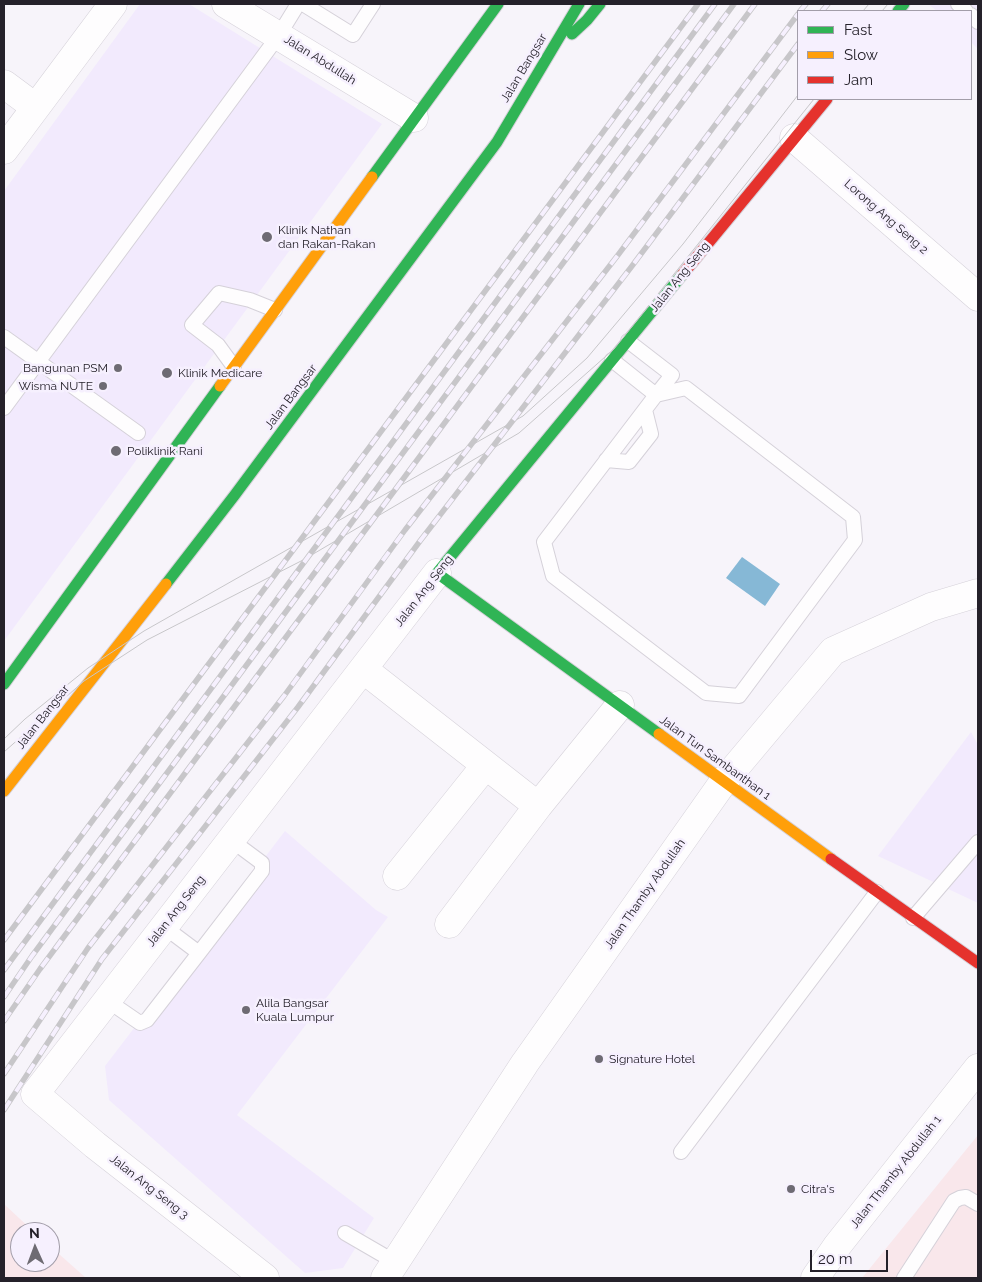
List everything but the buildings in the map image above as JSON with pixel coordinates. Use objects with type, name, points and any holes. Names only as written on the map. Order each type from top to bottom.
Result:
[{"type":"main road","points":[[4,684],[498,4]]},
{"type":"main road","name":"Jalan Bangsar","points":[[4,791],[234,496],[496,142],[579,4]]},
{"type":"main road","points":[[546,57],[588,20],[600,4]]},
{"type":"main road","name":"Jalan Ang Seng","points":[[437,573],[826,100]]},
{"type":"main road","name":"Jalan Tun Sambanthan 1","points":[[437,573],[913,918],[978,963]]},
{"type":"street","points":[[4,150],[113,4]]},
{"type":"street","name":"Jalan Abdullah","points":[[226,4],[414,118]]},
{"type":"street","points":[[4,84],[36,107]]},
{"type":"street","name":"Lorong Ang Seng 2","points":[[794,138],[978,297]]},
{"type":"street","name":"Jalan Ang Seng","points":[[35,1094],[437,573]]},
{"type":"street","name":"Jalan Thamby Abdullah","points":[[390,1270],[525,1063],[724,781],[833,651],[931,607],[978,593]]},
{"type":"street","points":[[363,669],[538,806]]},
{"type":"street","points":[[449,924],[538,806],[620,705]]},
{"type":"street","points":[[397,876],[485,766]]},
{"type":"street","name":"Jalan Thamby Abdullah 1","points":[[814,1278],[837,1246],[978,1068]]},
{"type":"street","name":"Jalan Ang Seng 3","points":[[35,1094],[95,1145],[266,1278]]},
{"type":"lane","points":[[4,408],[279,35],[298,4]]},
{"type":"lane","points":[[303,4],[353,35],[373,4]]},
{"type":"lane","points":[[234,367],[218,345],[192,325],[219,293],[250,300],[275,310]]},
{"type":"lane","points":[[4,337],[138,433]]},
{"type":"lane","points":[[628,341],[672,374],[644,410],[544,542],[553,576],[706,693],[739,696],[855,540],[853,517],[686,388],[656,395]]},
{"type":"lane","points":[[612,360],[656,395]]},
{"type":"lane","points":[[606,460],[629,462],[651,434],[644,410]]},
{"type":"lane","points":[[108,1001],[140,1023],[148,1020],[262,871],[262,863],[231,840]]},
{"type":"lane","points":[[913,918],[978,842]]},
{"type":"lane","points":[[681,1152],[877,892]]},
{"type":"lane","points":[[163,926],[199,953]]},
{"type":"lane","points":[[904,1278],[954,1201],[966,1197],[978,1204]]},
{"type":"lane","points":[[345,1233],[390,1270]]},
{"type":"shaded area","points":[[140,4],[189,4],[382,124],[4,641],[4,191]]},
{"type":"shaded area","points":[[928,4],[978,4],[978,49],[972,43],[972,10],[936,10]]},
{"type":"shaded area","points":[[971,732],[978,745],[978,903],[878,856]]},
{"type":"shaded area","points":[[285,831],[376,910],[388,917],[237,1115],[374,1218],[343,1268],[305,1273],[109,1100],[105,1066]]},
{"type":"shaded area","points":[[978,1135],[978,1278],[862,1278]]},
{"type":"shaded area","points":[[4,1204],[23,1222],[10,1222],[10,1272],[60,1272],[60,1255],[86,1278],[4,1278]]},
{"type":"water","points":[[742,557],[780,584],[765,606],[726,578]]},
{"type":"tram line","points":[[864,10],[869,4]]},
{"type":"tram line","points":[[883,10],[888,4]]},
{"type":"tram line","points":[[4,739],[25,719],[88,668],[144,631],[523,416],[587,358],[683,244],[797,96]]},
{"type":"tram line","points":[[4,752],[84,681],[147,640],[303,560],[519,433],[614,349],[813,100]]},
{"type":"railway","points":[[4,940],[698,4]]},
{"type":"railway","points":[[4,970],[715,4]]},
{"type":"railway","points":[[4,997],[32,956],[734,4]]},
{"type":"railway","points":[[4,1021],[40,969],[755,4]]},
{"type":"railway","points":[[801,10],[806,4]]},
{"type":"railway","points":[[823,10],[828,4]]},
{"type":"railway","points":[[4,1074],[88,948],[284,696],[405,530],[618,255],[797,15]]},
{"type":"railway","points":[[4,1110],[102,959],[298,707],[420,541],[632,266],[797,45]]},
{"type":"traffic: fast","points":[[372,177],[498,4]]},
{"type":"traffic: fast","points":[[166,584],[234,496],[497,142],[579,4]]},
{"type":"traffic: fast","points":[[572,34],[600,4]]},
{"type":"traffic: fast","points":[[899,10],[904,4]]},
{"type":"traffic: fast","points":[[659,734],[437,573],[682,275]]},
{"type":"traffic: fast","points":[[4,684],[220,386]]},
{"type":"traffic: slow","points":[[220,386],[372,177]]},
{"type":"traffic: slow","points":[[4,791],[166,584]]},
{"type":"traffic: slow","points":[[659,734],[831,859]]},
{"type":"traffic: jam","points":[[682,275],[826,100]]},
{"type":"traffic: jam","points":[[831,859],[978,963]]},
{"type":"place","name":"Klinik Nathan dan Rakan-Rakan","points":[[267,237]]},
{"type":"place","name":"Bangunan PSM","points":[[118,368]]},
{"type":"place","name":"Klinik Medicare","points":[[167,373]]},
{"type":"place","name":"Wisma NUTE","points":[[103,386]]},
{"type":"place","name":"Poliklinik Rani","points":[[116,451]]},
{"type":"place","name":"Alila Bangsar Kuala Lumpur","points":[[246,1010]]},
{"type":"place","name":"Signature Hotel","points":[[599,1059]]},
{"type":"place","name":"Citra's","points":[[791,1189]]}]
